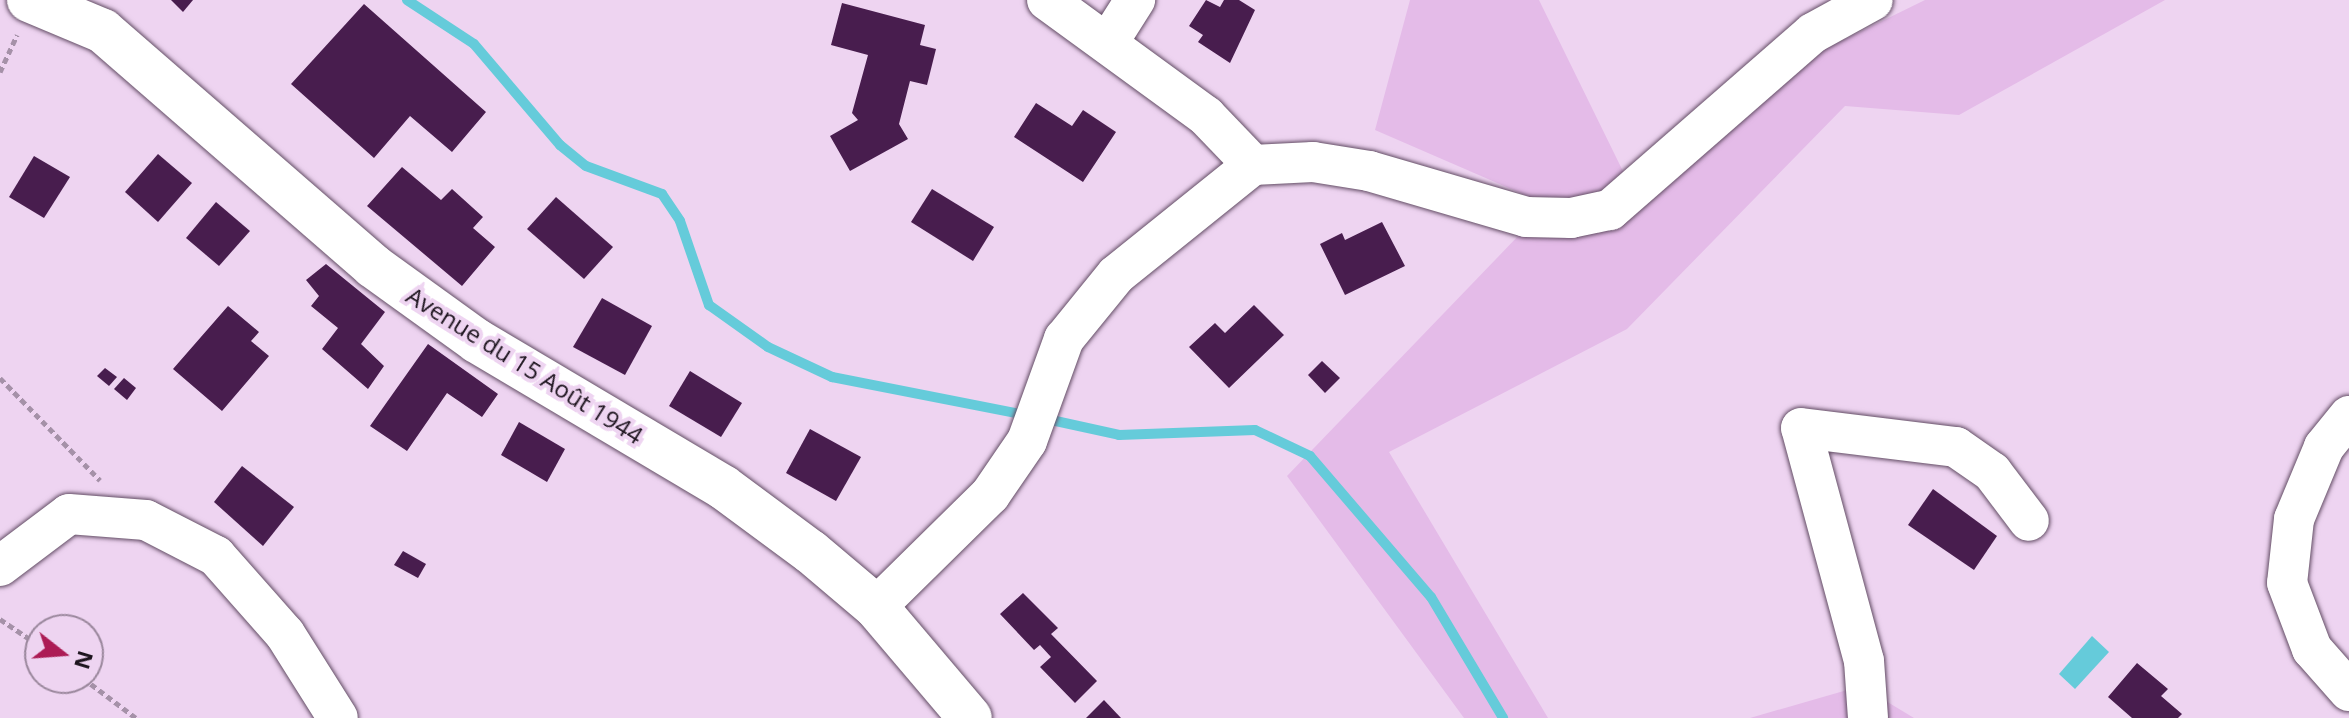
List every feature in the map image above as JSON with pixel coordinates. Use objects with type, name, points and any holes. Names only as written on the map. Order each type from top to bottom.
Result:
[{"type":"main road","name":"Avenue du 15 Août 1944","points":[[29,0],[103,31],[373,266],[491,349],[723,487],[876,607],[970,718]]},
{"type":"street","points":[[1047,0],[1109,41],[1206,116],[1253,165]]},
{"type":"street","points":[[1109,41],[1135,0]]},
{"type":"street","points":[[876,607],[990,495],[1027,441],[1039,395],[1064,339],[1116,275],[1253,165],[1313,162],[1369,171],[1526,217],[1571,218],[1610,210],[1813,33],[1873,0]]},
{"type":"street","points":[[2349,416],[2324,447],[2294,519],[2287,583],[2312,649],[2349,691]]},
{"type":"street","points":[[1868,718],[1864,661],[1801,428],[1956,447],[1992,472],[2029,521]]},
{"type":"street","points":[[0,566],[69,514],[146,520],[216,556],[285,634],[338,718]]},
{"type":"path","points":[[0,378],[67,450],[146,520]]},
{"type":"path","points":[[0,619],[24,635]]},
{"type":"path","points":[[104,694],[136,718]]},
{"type":"shaded area","points":[[1410,0],[1539,0],[1641,208],[1823,50],[1925,0],[2165,0],[1959,115],[1845,106],[1627,329],[1389,452],[1548,718],[1464,718],[1287,476],[1548,205],[1375,130]]},
{"type":"shaded area","points":[[1861,686],[1914,718],[1750,718]]},
{"type":"water","points":[[2092,636],[2109,652],[2075,689],[2059,674]]},
{"type":"building","points":[[171,0],[193,0],[183,12]]},
{"type":"building","points":[[1206,0],[1220,7],[1224,0],[1239,0],[1255,10],[1230,63],[1198,42],[1203,35],[1189,26]]},
{"type":"building","points":[[842,3],[925,25],[920,45],[936,49],[927,85],[910,81],[899,124],[908,139],[850,171],[830,136],[858,120],[852,113],[868,55],[831,45]]},
{"type":"building","points":[[364,4],[486,112],[452,152],[410,116],[374,158],[291,84]]},
{"type":"building","points":[[1036,103],[1072,126],[1083,110],[1116,132],[1083,182],[1014,137]]},
{"type":"building","points":[[158,154],[192,183],[158,222],[125,192]]},
{"type":"building","points":[[34,156],[70,177],[44,218],[9,197]]},
{"type":"building","points":[[402,167],[441,200],[452,189],[483,217],[473,228],[495,247],[462,286],[367,206]]},
{"type":"building","points":[[932,189],[994,227],[973,261],[911,222]]},
{"type":"building","points":[[556,197],[613,247],[584,279],[527,229]]},
{"type":"building","points":[[216,202],[250,231],[219,266],[186,238]]},
{"type":"building","points":[[1382,222],[1405,266],[1345,295],[1320,244],[1342,233],[1345,240]]},
{"type":"building","points":[[326,264],[385,312],[361,344],[384,366],[368,389],[322,349],[338,328],[311,306],[319,296],[306,280]]},
{"type":"building","points":[[602,298],[652,326],[625,375],[573,347]]},
{"type":"building","points":[[1254,305],[1284,335],[1229,388],[1189,347],[1215,323],[1225,333]]},
{"type":"building","points":[[228,306],[259,332],[251,341],[269,356],[222,411],[173,369]]},
{"type":"building","points":[[428,344],[498,394],[482,417],[447,393],[407,451],[370,426]]},
{"type":"building","points":[[1322,361],[1340,378],[1325,393],[1308,375]]},
{"type":"building","points":[[105,368],[117,377],[109,386],[97,376]]},
{"type":"building","points":[[690,371],[742,403],[721,437],[669,406]]},
{"type":"building","points":[[124,378],[136,388],[127,400],[114,389]]},
{"type":"building","points":[[519,422],[565,449],[547,482],[501,455]]},
{"type":"building","points":[[810,429],[861,457],[836,501],[786,473]]},
{"type":"building","points":[[242,466],[294,507],[263,546],[214,502]]},
{"type":"building","points":[[1933,489],[1997,536],[1974,570],[1908,525]]},
{"type":"building","points":[[403,551],[426,564],[418,578],[394,565]]},
{"type":"building","points":[[1023,593],[1058,628],[1051,634],[1097,681],[1075,703],[1040,667],[1051,657],[1040,645],[1034,650],[1000,614]]},
{"type":"building","points":[[2137,663],[2168,689],[2161,696],[2182,714],[2178,718],[2132,718],[2108,697]]},
{"type":"building","points":[[1104,700],[1121,718],[1086,718]]},
{"type":"waterway","points":[[407,0],[474,44],[560,145],[586,166],[662,194],[680,221],[709,305],[768,347],[832,377],[1026,415]]},
{"type":"waterway","points":[[1042,418],[1119,435],[1255,430],[1310,456],[1431,597],[1503,718]]}]
